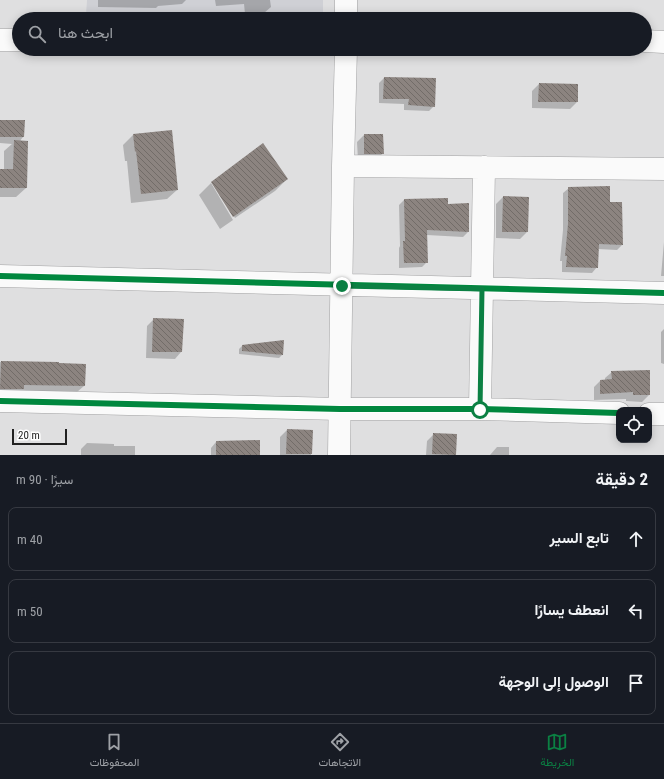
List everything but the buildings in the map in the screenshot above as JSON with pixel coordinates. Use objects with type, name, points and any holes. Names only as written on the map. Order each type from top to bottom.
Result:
[{"type":"street","points":[[346,0],[346,12]]},
{"type":"street","points":[[0,40],[12,40]]},
{"type":"street","points":[[652,42],[664,42]]},
{"type":"street","points":[[339,455],[346,56]]},
{"type":"street","points":[[343,166],[664,169]]},
{"type":"street","points":[[480,410],[484,167]]},
{"type":"street","points":[[0,276],[342,286],[664,293]]},
{"type":"street","points":[[0,402],[616,413]]},
{"type":"street","points":[[652,414],[664,414]]},
{"type":"shaded area","points":[[87,0],[323,0],[323,12],[86,12]]},
{"type":"cycle path","points":[[0,276],[664,293]]},
{"type":"cycle path","points":[[0,401],[340,409],[480,409],[616,413]]},
{"type":"route","points":[[342,286],[482,289],[480,410]]}]
